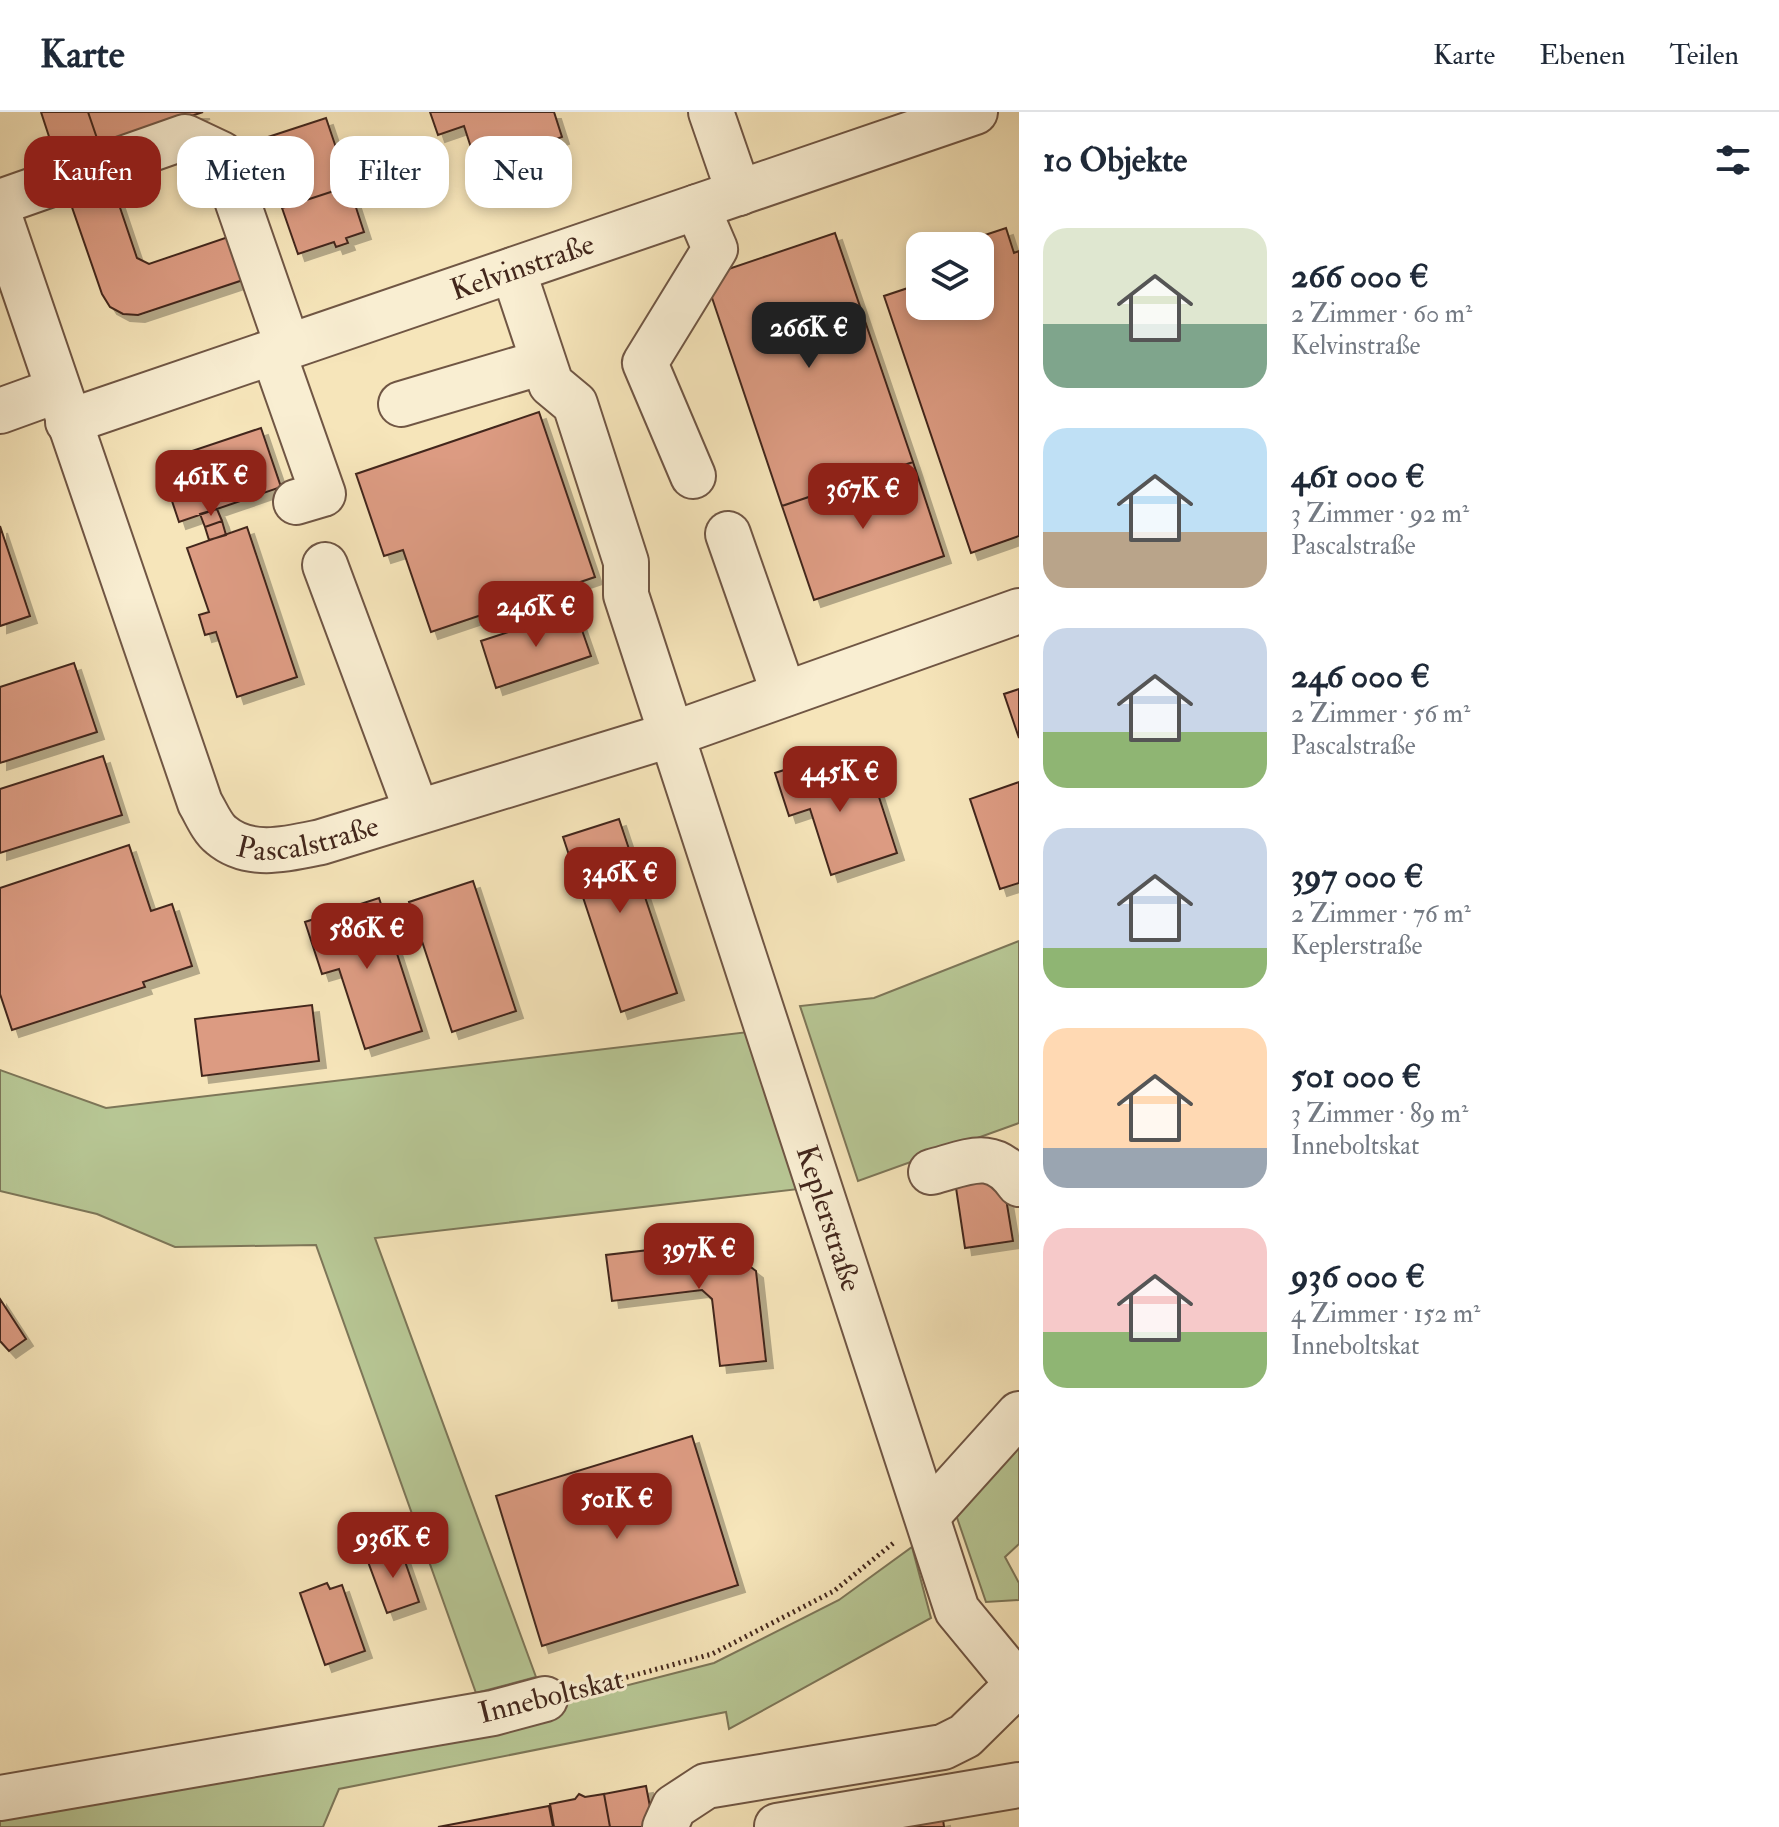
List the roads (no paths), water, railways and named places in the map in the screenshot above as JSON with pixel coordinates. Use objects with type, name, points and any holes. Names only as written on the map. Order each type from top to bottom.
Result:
[{"type":"street","points":[[711,112],[739,193]]},
{"type":"street","name":"Kelvinstraße","points":[[0,411],[63,406],[280,350],[975,112]]},
{"type":"street","points":[[0,202],[185,137],[221,154],[323,494],[296,502]]},
{"type":"street","points":[[693,476],[645,363],[715,249],[697,207]]},
{"type":"street","name":"Pascalstraße","points":[[0,218],[15,306],[63,406],[200,803],[220,835],[245,849],[280,850],[321,842],[673,734],[1019,611]]},
{"type":"street","name":"Keplerstraße","points":[[513,270],[551,384],[575,404],[626,562],[626,595],[957,1610],[1019,1684]]},
{"type":"street","points":[[401,404],[543,362]]},
{"type":"street","points":[[728,534],[784,694]]},
{"type":"street","points":[[325,565],[417,812]]},
{"type":"street","points":[[931,1172],[987,1159],[1000,1162],[1019,1184]]},
{"type":"street","points":[[928,1515],[1019,1414]]},
{"type":"street","points":[[665,1827],[674,1807],[706,1786],[943,1747],[965,1736],[1019,1684]]},
{"type":"street","name":"Inneboltskat","points":[[0,1798],[493,1713],[545,1699]]},
{"type":"street","points":[[777,1826],[1019,1785]]}]
